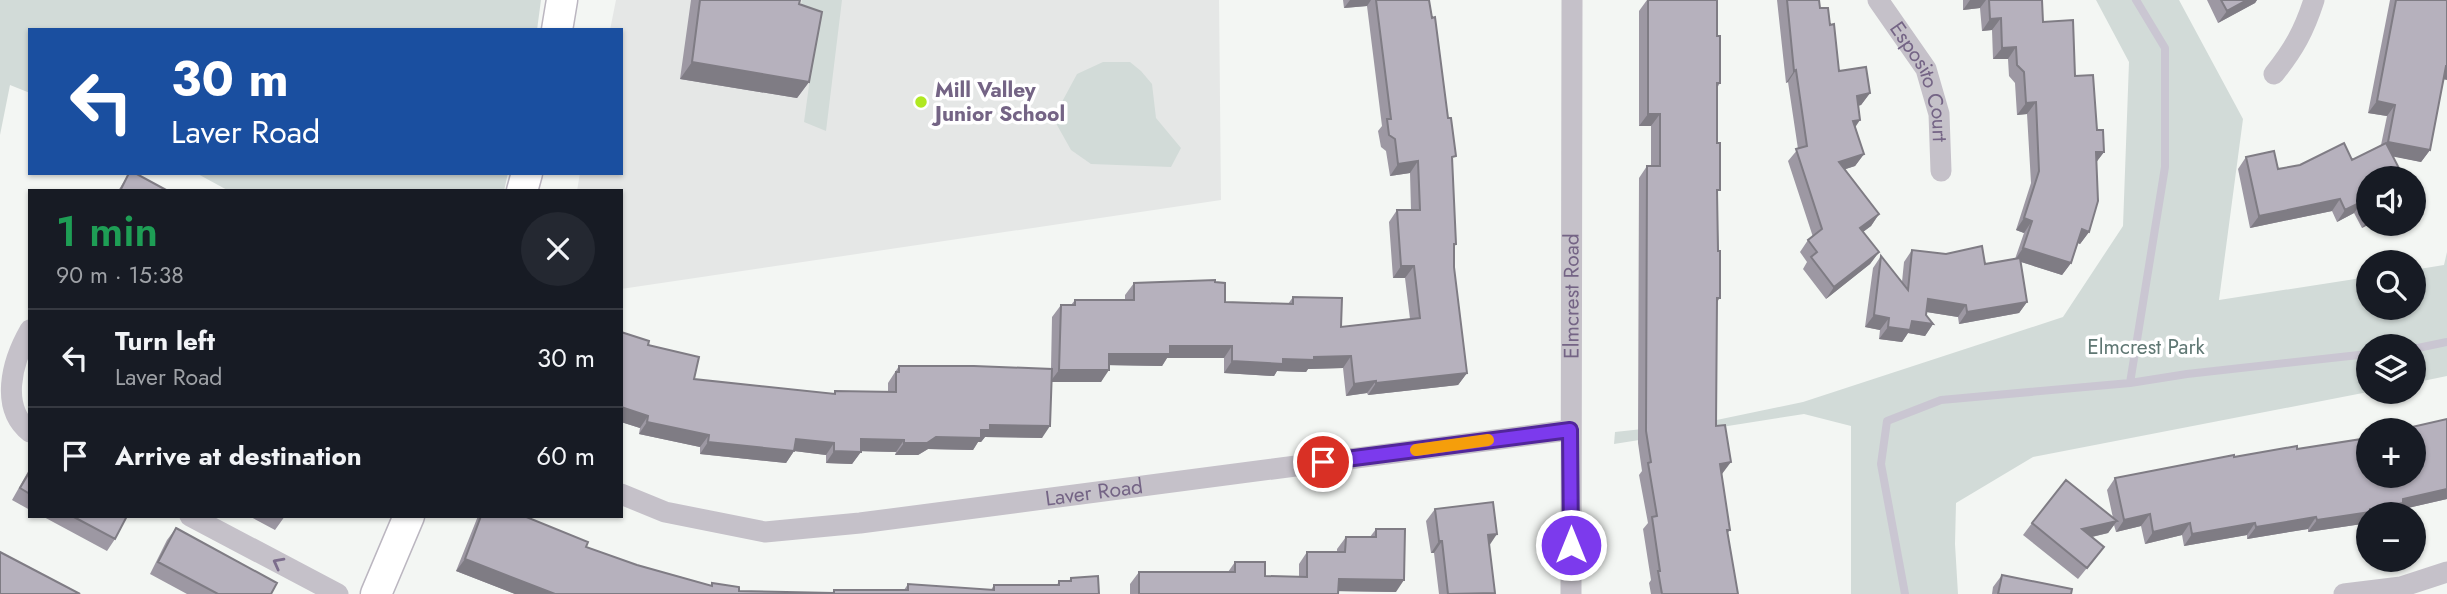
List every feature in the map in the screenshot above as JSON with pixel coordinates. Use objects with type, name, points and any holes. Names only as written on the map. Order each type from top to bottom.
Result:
[{"type":"street","points":[[557,28],[562,0]]},
{"type":"street","name":"Elmcrest Road","points":[[1571,594],[1572,0]]},
{"type":"street","name":"Esposito Court","points":[[1878,0],[1926,69],[1939,114],[1941,171]]},
{"type":"street","points":[[2274,74],[2294,50],[2314,0]]},
{"type":"street","points":[[28,333],[11,362],[5,402],[12,419],[28,431]]},
{"type":"street","name":"Laver Road","points":[[623,495],[665,512],[765,532],[860,523],[1570,430]]},
{"type":"street","points":[[194,518],[338,594]]},
{"type":"street","points":[[376,594],[408,518]]},
{"type":"street","points":[[2344,594],[2401,587],[2447,572]]},
{"type":"shaded area","name":"Mill Valley Junior School","points":[[616,0],[1219,0],[1221,200],[623,289],[623,189],[577,189],[580,175],[623,175],[623,28],[610,28]]},
{"type":"green space","points":[[0,0],[541,0],[537,28],[28,28],[28,92],[10,85],[0,135]]},
{"type":"green space","points":[[802,0],[842,0],[826,131],[804,122],[818,20],[799,15]]},
{"type":"green space","name":"Elmcrest Park","points":[[2096,0],[2179,0],[2243,119],[2219,300],[2356,279],[2356,320],[2426,320],[2426,268],[2444,265],[2447,252],[2447,376],[2426,380],[2426,334],[2356,334],[2356,394],[2033,457],[1956,503],[1958,594],[1851,594],[1851,426],[1804,414],[1614,444],[1615,432],[1707,422],[1803,402],[2063,317],[2123,226],[2129,62]]},
{"type":"green space","points":[[1103,62],[1130,62],[1152,84],[1156,118],[1181,148],[1171,167],[1091,164],[1071,150],[1057,125],[1063,100],[1077,74]]},
{"type":"green space","points":[[200,175],[508,175],[504,189],[225,189]]},
{"type":"building","points":[[700,0],[800,0],[799,4],[822,12],[809,82],[692,62]]},
{"type":"building","points":[[1376,0],[1429,0],[1432,18],[1435,17],[1448,118],[1451,118],[1456,156],[1452,157],[1456,244],[1454,267],[1467,373],[1354,384],[1351,356],[1314,357],[1314,360],[1283,359],[1283,364],[1232,361],[1232,346],[1170,346],[1170,354],[1109,354],[1109,370],[1059,370],[1061,305],[1075,305],[1075,300],[1134,300],[1134,283],[1215,280],[1225,283],[1225,302],[1293,304],[1293,297],[1342,298],[1341,327],[1420,318],[1414,266],[1401,266],[1397,210],[1420,210],[1418,161],[1398,164],[1395,139],[1389,135],[1387,119],[1391,119]]},
{"type":"building","points":[[1648,0],[1717,0],[1717,36],[1720,36],[1717,143],[1720,143],[1720,190],[1717,190],[1720,298],[1717,298],[1716,426],[1725,425],[1731,462],[1720,464],[1730,530],[1727,530],[1738,594],[1662,594],[1658,571],[1652,517],[1657,516],[1648,463],[1651,462],[1646,431],[1647,166],[1660,166],[1660,114],[1648,114]]},
{"type":"building","points":[[1787,0],[1819,0],[1820,8],[1828,8],[1830,25],[1834,24],[1839,71],[1866,67],[1870,93],[1857,96],[1860,120],[1853,121],[1864,154],[1839,162],[1879,214],[1860,228],[1879,252],[1834,287],[1811,257],[1817,252],[1808,240],[1822,229],[1796,149],[1807,146],[1796,70],[1794,71]]},
{"type":"building","points":[[1989,0],[2042,0],[2043,22],[2073,20],[2075,76],[2093,75],[2097,130],[2103,130],[2104,152],[2096,152],[2098,201],[2089,232],[2082,229],[2071,263],[2023,248],[2032,221],[2024,218],[2039,171],[2036,102],[2026,103],[2024,72],[2017,65],[2016,47],[2002,48],[2001,18],[1990,19]]},
{"type":"building","points":[[2221,0],[2247,0],[2227,11]]},
{"type":"building","points":[[2396,0],[2447,0],[2447,66],[2430,150],[2388,142],[2395,105],[2377,101]]},
{"type":"building","points":[[2344,143],[2352,160],[2386,143],[2398,166],[2356,166],[2356,204],[2345,210],[2340,199],[2259,216],[2246,157],[2274,151],[2278,169],[2300,165]]},
{"type":"building","points":[[128,175],[139,175],[164,189],[121,189]]},
{"type":"building","points":[[1982,246],[1985,264],[2020,258],[2027,302],[1967,312],[1966,305],[1928,299],[1926,315],[1933,324],[1912,321],[1910,330],[1888,327],[1889,318],[1874,315],[1881,256],[1908,290],[1912,250],[1946,254]]},
{"type":"building","points":[[623,333],[649,341],[648,345],[699,357],[694,379],[835,394],[835,391],[896,392],[896,372],[899,372],[899,366],[1052,369],[1050,426],[990,425],[990,430],[981,430],[981,438],[936,437],[927,443],[861,439],[861,452],[834,451],[834,443],[796,439],[794,451],[708,442],[709,435],[647,422],[648,416],[623,408]]},
{"type":"building","points":[[2447,419],[2447,489],[2403,499],[2403,502],[2356,502],[2356,514],[2317,520],[2316,517],[2256,527],[2255,523],[2192,534],[2190,523],[2153,532],[2150,514],[2124,520],[2115,478],[2297,446],[2297,449],[2356,440],[2356,488],[2426,488],[2426,424]]},
{"type":"building","points":[[28,474],[28,493],[20,488]]},
{"type":"building","points":[[2066,480],[2117,521],[2082,529],[2104,547],[2087,568],[2032,523]]},
{"type":"building","points":[[1493,502],[1497,534],[1488,535],[1495,593],[1448,594],[1435,509]]},
{"type":"building","points":[[76,518],[126,518],[115,539]]},
{"type":"building","points":[[480,518],[529,518],[588,542],[586,547],[637,565],[712,586],[712,583],[739,587],[739,591],[834,593],[834,590],[908,590],[908,584],[994,590],[994,585],[1059,585],[1059,581],[1071,581],[1071,578],[1098,576],[1099,594],[555,594],[465,559]]},
{"type":"building","points":[[176,528],[277,583],[271,594],[218,594],[158,562]]},
{"type":"building","points":[[1376,529],[1405,529],[1404,580],[1339,579],[1338,594],[1139,594],[1139,572],[1235,572],[1235,562],[1265,562],[1265,576],[1307,577],[1307,552],[1345,552],[1346,537],[1376,537]]},
{"type":"building","points":[[0,552],[80,594],[0,594]]},
{"type":"building","points":[[2002,575],[2072,589],[2071,594],[1998,594]]},
{"type":"waterway","points":[[2130,383],[2165,167],[2165,48],[2136,0]]},
{"type":"waterway","points":[[2426,346],[2447,342]]},
{"type":"waterway","points":[[1905,594],[1881,464],[1887,421],[1941,400],[2130,383],[2356,355]]},
{"type":"slow traffic","points":[[1416,450],[1488,440]]},
{"type":"place","name":"Mill Valley Junior School","points":[[921,102]]},
{"type":"route","points":[[1323,462],[1570,430],[1571,545]]}]
